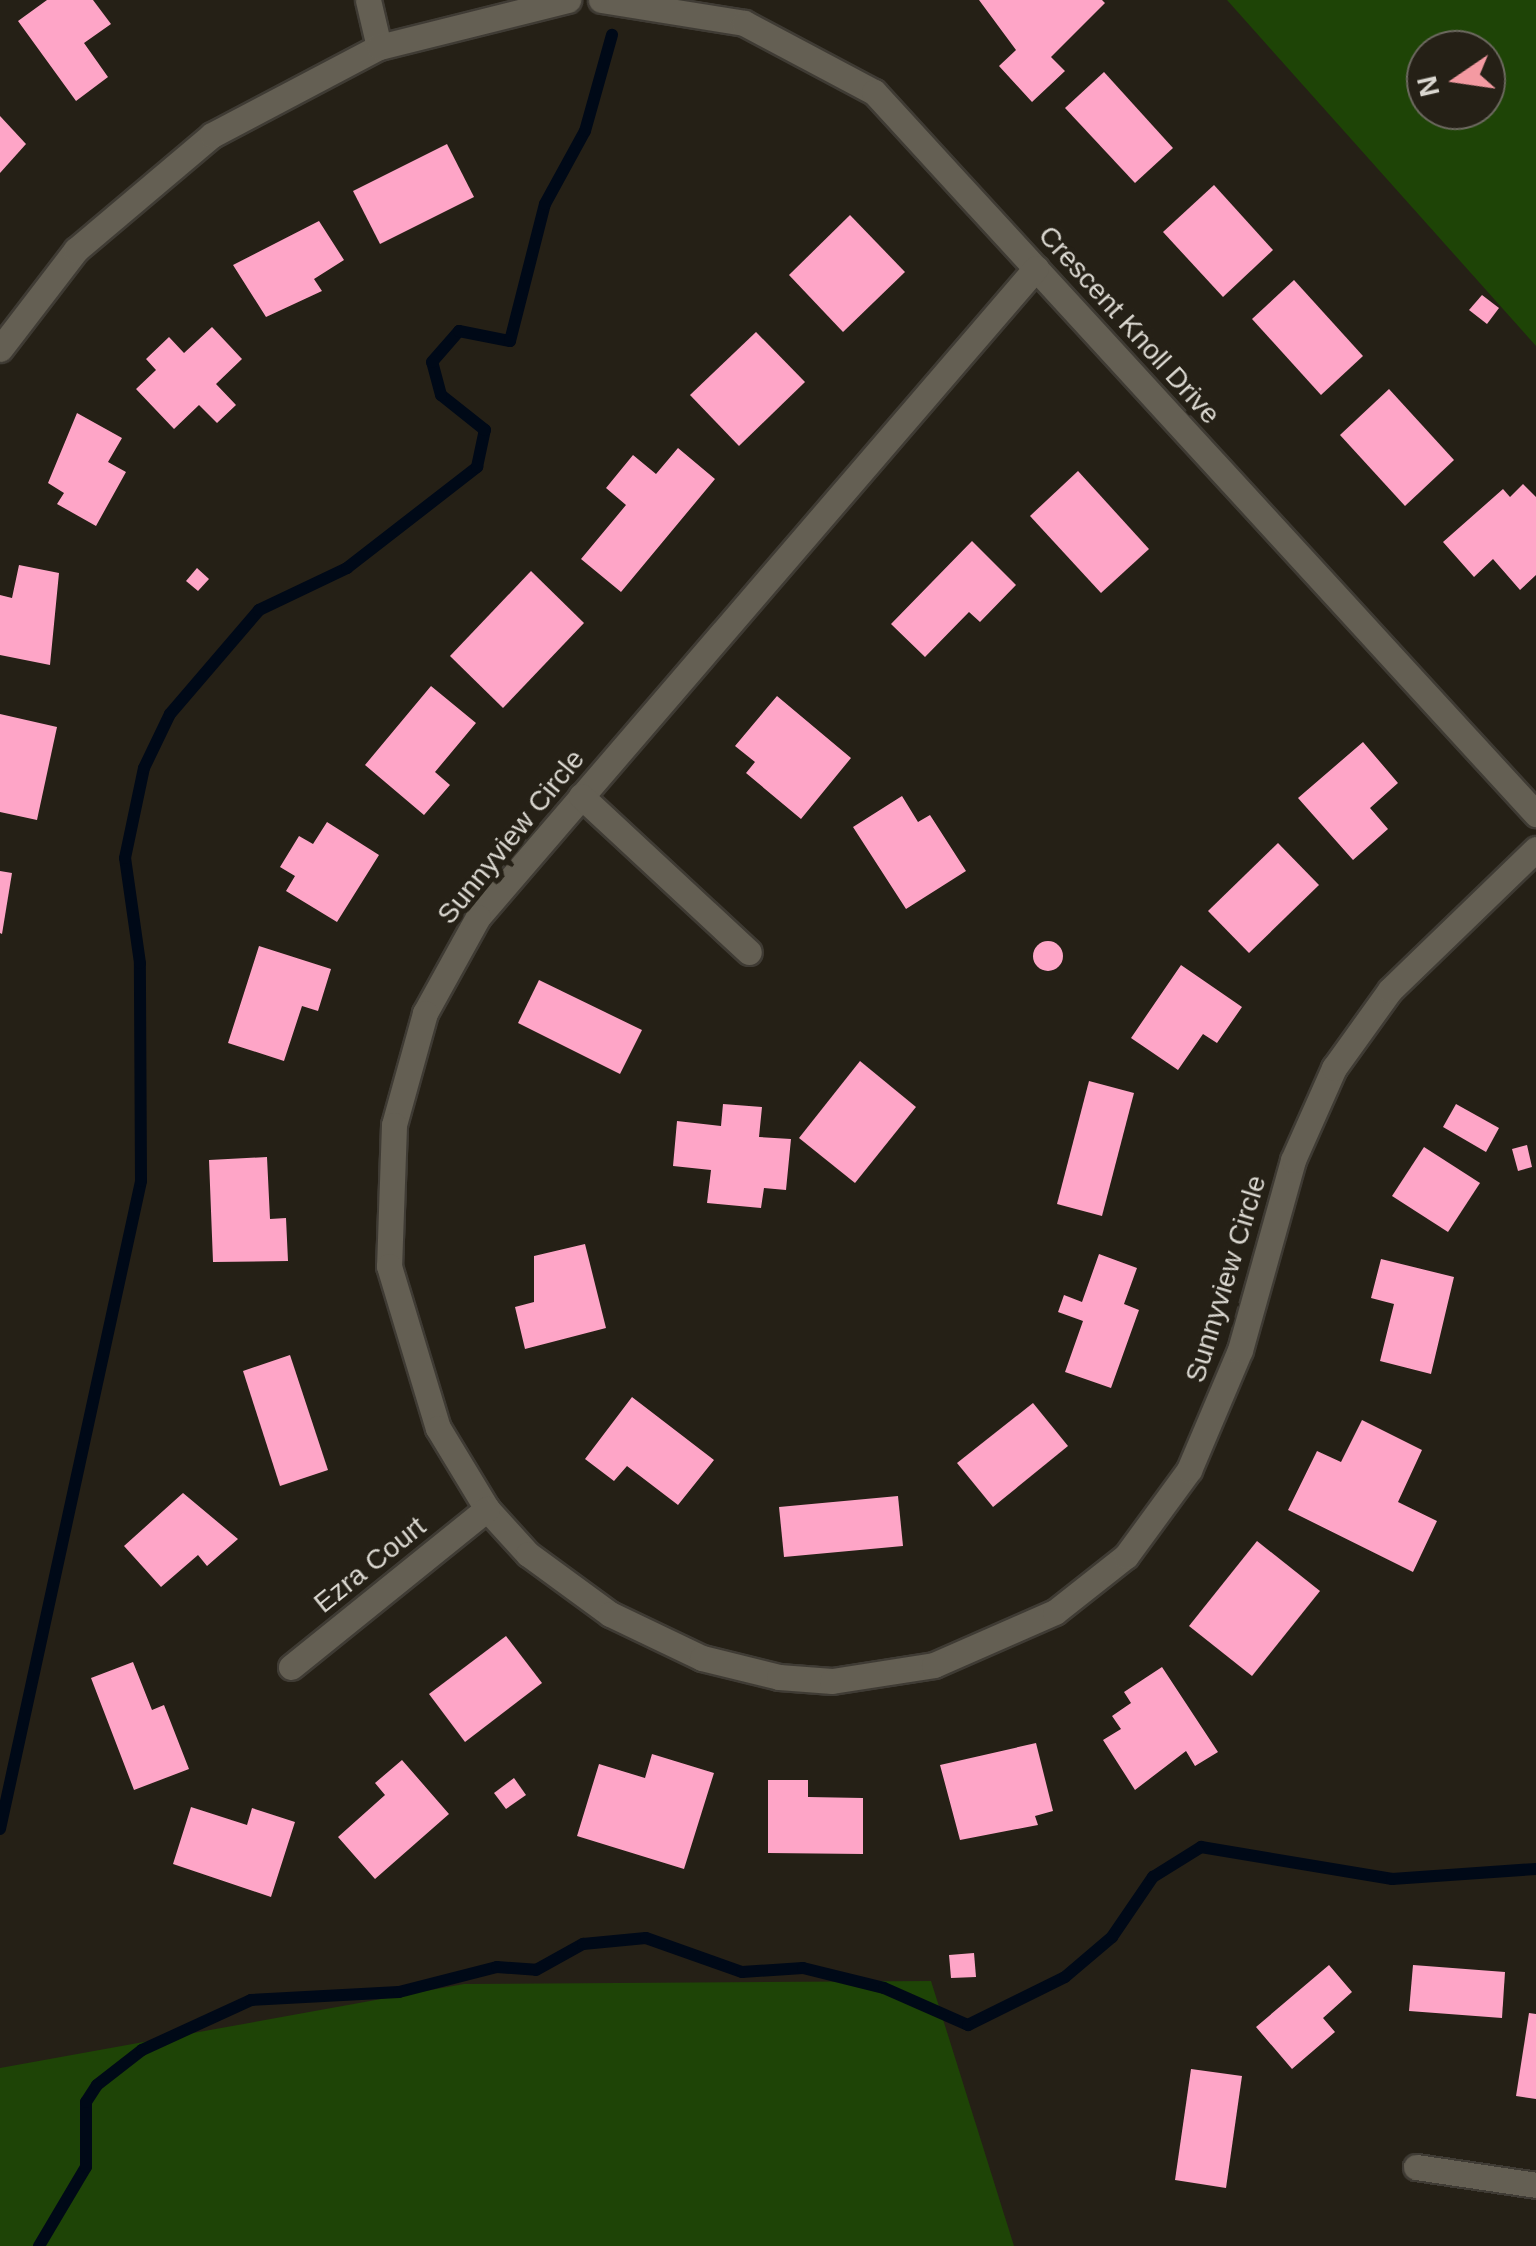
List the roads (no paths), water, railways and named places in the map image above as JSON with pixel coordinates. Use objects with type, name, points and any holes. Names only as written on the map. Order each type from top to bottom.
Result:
[{"type":"street","points":[[368,0],[379,47]]},
{"type":"street","points":[[0,349],[76,250],[134,195],[212,136],[379,47],[568,0]]},
{"type":"street","name":"Crescent Knoll Drive","points":[[601,0],[744,23],[874,92],[1536,814]]},
{"type":"street","name":"Sunnyview Circle","points":[[1036,268],[582,796],[448,965],[394,1125],[389,1266],[400,1324],[438,1428],[487,1508],[528,1554],[610,1614],[741,1670],[883,1676],[1016,1636],[1056,1612],[1126,1556],[1189,1470],[1240,1350],[1293,1160],[1334,1068],[1390,990],[1536,849]]},
{"type":"street","points":[[582,796],[749,952]]},
{"type":"street","name":"Ezra Court","points":[[291,1668],[487,1508]]},
{"type":"street","points":[[1416,2167],[1536,2186]]},
{"type":"waterway","points":[[0,1829],[141,1181],[140,963],[125,858],[144,768],[170,714],[259,610],[347,568],[477,467],[485,430],[441,395],[432,362],[459,331],[510,341],[545,204],[585,131],[612,35]]},
{"type":"waterway","points":[[39,2246],[86,2167],[86,2102],[97,2085],[142,2050],[251,2000],[399,1992],[497,1967],[536,1970],[583,1944],[646,1938],[742,1972],[803,1968],[884,1988],[968,2025],[1065,1977],[1112,1937],[1153,1877],[1201,1847],[1392,1879],[1536,1869]]}]
